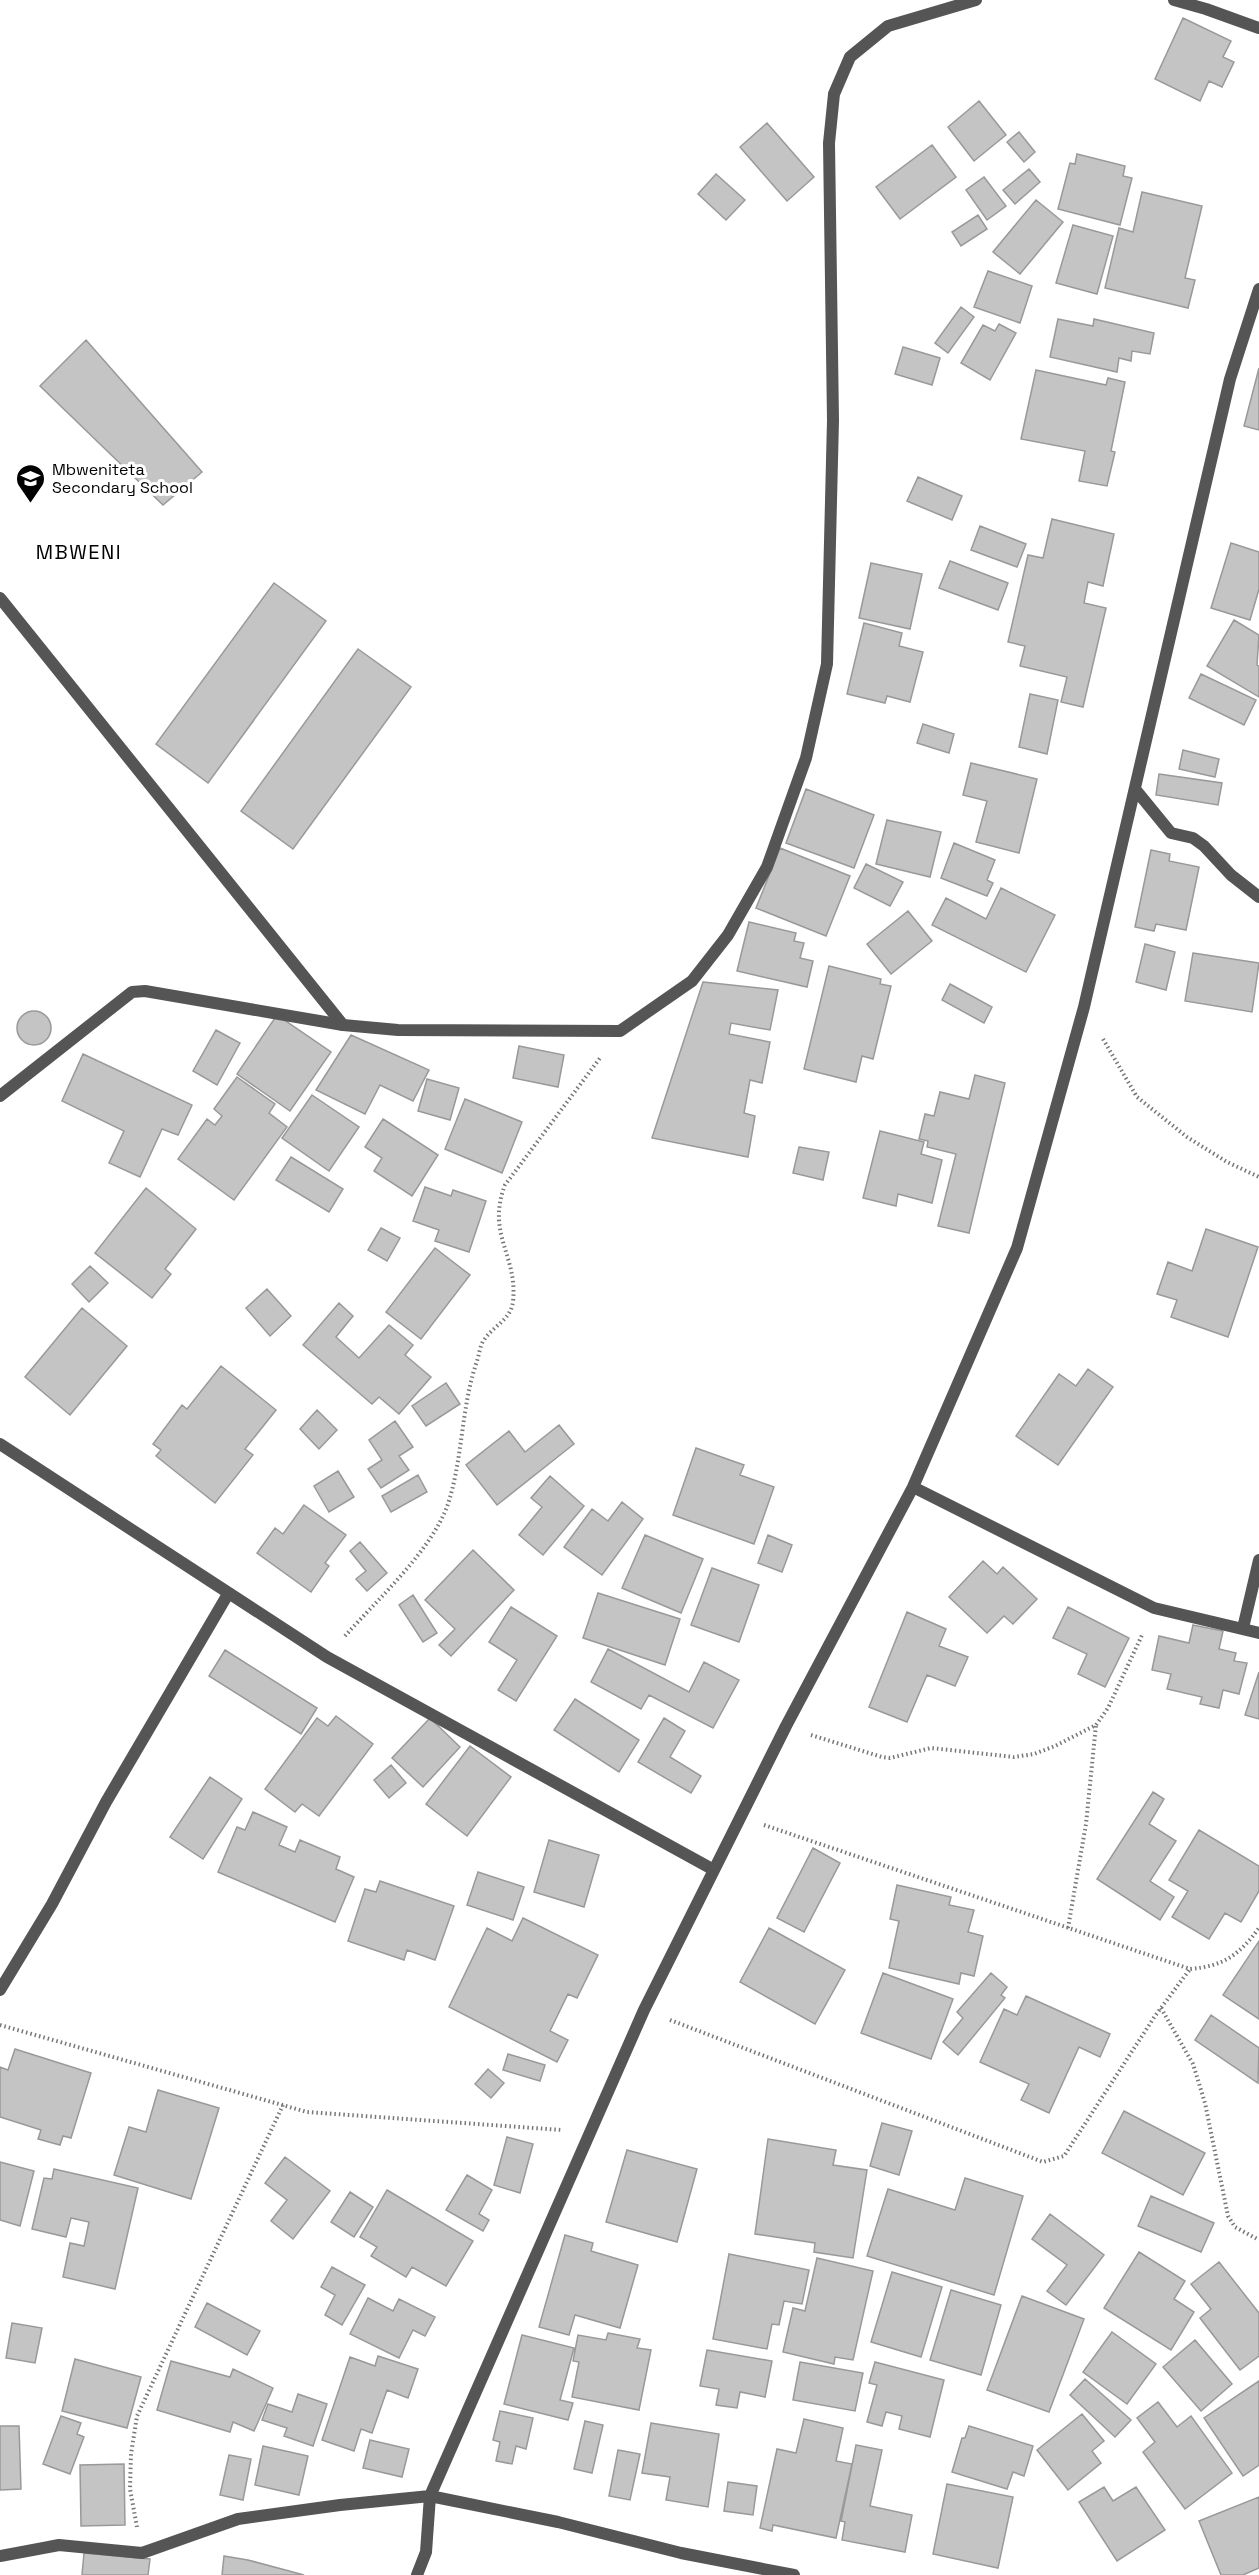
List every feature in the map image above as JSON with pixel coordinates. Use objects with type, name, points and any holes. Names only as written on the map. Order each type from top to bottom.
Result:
[{"type":"street","points":[[0,1096],[132,992],[145,991],[343,1025],[398,1030],[620,1031],[692,981],[728,935],[767,867],[806,758],[827,664],[833,420],[829,143],[834,94],[850,57],[888,26],[976,0]]},
{"type":"street","points":[[1174,0],[1259,28]]},
{"type":"street","points":[[417,2575],[426,2552],[430,2496],[644,2010],[786,1726],[913,1488],[1017,1248],[1084,1008],[1230,379],[1259,289]]},
{"type":"street","points":[[0,598],[343,1025]]},
{"type":"street","points":[[1135,789],[1171,833],[1193,838],[1204,846],[1231,875],[1259,897]]},
{"type":"street","points":[[0,1444],[327,1657],[714,1870]]},
{"type":"street","points":[[913,1488],[1154,1608],[1259,1633]]},
{"type":"street","points":[[1243,1628],[1259,1560]]},
{"type":"street","points":[[0,1990],[52,1904],[106,1802],[228,1594]]},
{"type":"street","points":[[0,2556],[59,2545],[142,2553],[238,2519],[430,2496],[558,2522],[681,2553],[794,2575]]},
{"type":"path","points":[[1084,1008],[1137,1097],[1187,1137],[1227,1162],[1259,1177]]},
{"type":"path","points":[[327,1657],[431,1539],[448,1504],[471,1377],[484,1340],[507,1318],[513,1303],[513,1281],[498,1226],[500,1199],[505,1185],[620,1031]]},
{"type":"path","points":[[1068,1928],[1086,1824],[1096,1725],[1108,1708],[1154,1608]]},
{"type":"path","points":[[786,1726],[890,1758],[931,1748],[1014,1757],[1034,1754],[1096,1725]]},
{"type":"path","points":[[741,1817],[1190,1969],[1210,1967],[1228,1959],[1243,1950],[1259,1928]]},
{"type":"path","points":[[644,2010],[1043,2162],[1065,2156],[1161,2008],[1190,1969]]},
{"type":"path","points":[[1161,2008],[1193,2064],[1205,2103],[1228,2216],[1235,2227],[1259,2240]]},
{"type":"path","points":[[0,2025],[283,2105],[328,2114],[590,2132]]},
{"type":"path","points":[[142,2553],[130,2489],[131,2454],[137,2416],[283,2105]]},
{"type":"building","points":[[1183,18],[1231,41],[1223,57],[1234,62],[1222,87],[1209,81],[1200,101],[1155,79]]},
{"type":"building","points":[[979,101],[1006,135],[974,161],[948,127]]},
{"type":"building","points":[[767,123],[814,177],[787,201],[740,147]]},
{"type":"building","points":[[1019,132],[1035,152],[1024,162],[1007,142]]},
{"type":"building","points":[[932,145],[956,177],[900,219],[876,187]]},
{"type":"building","points":[[1077,154],[1125,166],[1123,176],[1132,178],[1120,225],[1058,209],[1070,163],[1075,164]]},
{"type":"building","points":[[1029,169],[1040,182],[1015,204],[1003,190]]},
{"type":"building","points":[[716,174],[745,200],[726,220],[698,194]]},
{"type":"building","points":[[984,177],[1006,206],[987,220],[966,190]]},
{"type":"building","points":[[1142,192],[1202,206],[1185,278],[1195,280],[1188,308],[1105,288],[1119,228],[1133,232]]},
{"type":"building","points":[[1036,200],[1063,222],[1020,274],[993,252]]},
{"type":"building","points":[[978,215],[987,229],[961,246],[952,232]]},
{"type":"building","points":[[1073,225],[1113,236],[1097,294],[1056,283]]},
{"type":"building","points":[[988,271],[1032,286],[1020,323],[974,307]]},
{"type":"building","points":[[961,307],[974,317],[948,353],[935,343]]},
{"type":"building","points":[[1058,319],[1093,326],[1094,319],[1154,333],[1150,354],[1132,351],[1131,361],[1119,358],[1117,372],[1050,357]]},
{"type":"building","points":[[999,324],[1016,333],[990,380],[961,363],[983,325],[995,331]]},
{"type":"building","points":[[86,340],[202,472],[163,505],[40,386]]},
{"type":"building","points":[[903,347],[940,358],[932,385],[895,374]]},
{"type":"building","points":[[1259,368],[1259,430],[1244,426]]},
{"type":"building","points":[[1036,370],[1106,385],[1108,378],[1125,382],[1111,451],[1115,452],[1107,486],[1079,481],[1085,451],[1021,439]]},
{"type":"building","points":[[918,477],[962,496],[952,520],[907,501]]},
{"type":"building","points":[[1052,519],[1114,534],[1103,586],[1088,582],[1084,603],[1106,608],[1083,707],[1061,702],[1067,677],[1020,666],[1025,646],[1008,642],[1028,555],[1043,558]]},
{"type":"building","points":[[980,526],[1026,544],[1017,567],[971,550]]},
{"type":"building","points":[[1231,543],[1259,552],[1259,589],[1250,620],[1211,608]]},
{"type":"building","points":[[950,561],[1008,583],[998,610],[939,588]]},
{"type":"building","points":[[871,563],[922,574],[910,629],[859,618]]},
{"type":"building","points":[[274,583],[326,621],[208,783],[156,744]]},
{"type":"building","points":[[1234,620],[1259,635],[1257,665],[1259,666],[1259,697],[1207,666]]},
{"type":"building","points":[[864,623],[902,633],[899,646],[923,652],[910,702],[887,696],[885,703],[847,694]]},
{"type":"building","points":[[358,649],[411,687],[293,849],[241,811]]},
{"type":"building","points":[[1201,674],[1256,700],[1244,725],[1189,698]]},
{"type":"building","points":[[1030,694],[1058,700],[1047,754],[1019,747]]},
{"type":"building","points":[[923,724],[954,734],[949,753],[917,743]]},
{"type":"building","points":[[1183,750],[1219,759],[1215,777],[1179,769]]},
{"type":"building","points":[[971,763],[1037,779],[1019,853],[976,842],[987,801],[963,795]]},
{"type":"building","points":[[1159,774],[1222,783],[1218,805],[1156,795]]},
{"type":"building","points":[[806,789],[874,815],[854,868],[786,843]]},
{"type":"building","points":[[887,820],[941,832],[930,877],[876,864]]},
{"type":"building","points":[[954,843],[995,860],[987,880],[993,883],[987,896],[941,878]]},
{"type":"building","points":[[780,848],[850,876],[826,936],[756,908]]},
{"type":"building","points":[[1151,850],[1170,854],[1169,861],[1199,867],[1186,930],[1156,924],[1154,931],[1135,927]]},
{"type":"building","points":[[866,864],[903,882],[890,906],[854,888]]},
{"type":"building","points":[[1001,888],[1055,915],[1026,972],[932,925],[946,898],[986,919]]},
{"type":"building","points":[[908,911],[932,941],[891,974],[867,944]]},
{"type":"building","points":[[749,922],[796,933],[794,941],[804,943],[800,958],[813,961],[807,987],[737,971]]},
{"type":"building","points":[[1145,944],[1175,952],[1166,990],[1136,982]]},
{"type":"building","points":[[1193,953],[1259,963],[1252,1012],[1185,1001]]},
{"type":"building","points":[[829,966],[881,979],[880,984],[891,986],[873,1059],[862,1056],[856,1082],[804,1069]]},
{"type":"building","points":[[703,982],[778,990],[770,1030],[731,1023],[729,1034],[770,1042],[762,1083],[750,1080],[744,1113],[755,1116],[748,1157],[652,1138]]},
{"type":"building","points":[[950,984],[992,1007],[984,1023],[942,1000]]},
{"type":"building","points":[[34,1011],[46,1016],[51,1028],[46,1040],[34,1045],[22,1040],[17,1028],[22,1016]]},
{"type":"building","points":[[277,1015],[331,1052],[290,1111],[237,1074]]},
{"type":"building","points":[[216,1030],[240,1043],[217,1085],[193,1071]]},
{"type":"building","points":[[351,1035],[429,1070],[413,1101],[380,1085],[365,1114],[316,1090]]},
{"type":"building","points":[[519,1046],[564,1055],[558,1087],[513,1078]]},
{"type":"building","points":[[83,1054],[192,1105],[178,1135],[162,1129],[140,1177],[109,1163],[124,1131],[62,1101]]},
{"type":"building","points":[[975,1075],[1005,1083],[969,1233],[938,1226],[956,1154],[927,1147],[928,1141],[919,1139],[925,1114],[934,1116],[940,1092],[969,1099]]},
{"type":"building","points":[[237,1077],[275,1104],[269,1113],[287,1127],[234,1200],[178,1159],[207,1119],[215,1125],[222,1116],[214,1109]]},
{"type":"building","points":[[427,1079],[459,1088],[450,1120],[418,1111]]},
{"type":"building","points":[[312,1095],[359,1127],[329,1171],[282,1138]]},
{"type":"building","points":[[465,1099],[522,1122],[502,1173],[445,1149]]},
{"type":"building","points":[[383,1119],[438,1155],[412,1196],[374,1171],[382,1158],[365,1147]]},
{"type":"building","points":[[880,1131],[924,1142],[921,1154],[942,1160],[932,1203],[898,1194],[896,1206],[863,1198]]},
{"type":"building","points":[[799,1147],[829,1152],[823,1180],[793,1173]]},
{"type":"building","points":[[291,1157],[343,1189],[329,1212],[276,1180]]},
{"type":"building","points":[[425,1187],[451,1196],[453,1190],[486,1201],[469,1252],[435,1241],[439,1230],[413,1221]]},
{"type":"building","points":[[146,1188],[196,1229],[165,1269],[171,1274],[152,1298],[95,1253]]},
{"type":"building","points":[[381,1228],[400,1238],[387,1261],[368,1250]]},
{"type":"building","points":[[1206,1229],[1258,1247],[1228,1337],[1171,1317],[1177,1300],[1157,1294],[1168,1262],[1192,1271]]},
{"type":"building","points":[[435,1248],[470,1275],[421,1339],[386,1312]]},
{"type":"building","points":[[90,1266],[108,1283],[89,1302],[72,1284]]},
{"type":"building","points":[[267,1289],[291,1316],[270,1336],[246,1308]]},
{"type":"building","points":[[339,1303],[353,1316],[336,1337],[359,1358],[389,1325],[413,1345],[405,1355],[431,1377],[399,1414],[379,1397],[372,1404],[303,1345]]},
{"type":"building","points":[[82,1308],[127,1346],[70,1415],[25,1377]]},
{"type":"building","points":[[221,1366],[276,1410],[245,1449],[253,1455],[215,1503],[156,1456],[161,1450],[153,1444],[182,1405],[187,1409]]},
{"type":"building","points":[[1088,1369],[1113,1387],[1058,1465],[1016,1436],[1059,1374],[1076,1386]]},
{"type":"building","points":[[446,1383],[460,1404],[426,1426],[412,1406]]},
{"type":"building","points":[[317,1410],[337,1430],[319,1449],[300,1429]]},
{"type":"building","points":[[395,1421],[413,1447],[399,1456],[409,1470],[381,1488],[368,1469],[382,1460],[369,1440]]},
{"type":"building","points":[[559,1425],[574,1444],[497,1505],[466,1465],[509,1431],[525,1452]]},
{"type":"building","points":[[696,1448],[744,1465],[740,1475],[774,1487],[754,1544],[673,1515]]},
{"type":"building","points":[[338,1471],[354,1497],[329,1512],[314,1486]]},
{"type":"building","points":[[418,1475],[427,1492],[391,1512],[382,1496]]},
{"type":"building","points":[[550,1476],[584,1506],[543,1555],[519,1535],[542,1507],[531,1498]]},
{"type":"building","points":[[622,1502],[643,1519],[602,1575],[564,1547],[592,1509],[608,1521]]},
{"type":"building","points":[[304,1505],[346,1535],[325,1563],[329,1566],[311,1592],[257,1553],[275,1528],[283,1534]]},
{"type":"building","points":[[645,1535],[703,1559],[681,1613],[622,1588]]},
{"type":"building","points":[[768,1535],[792,1545],[782,1572],[758,1563]]},
{"type":"building","points":[[360,1542],[387,1573],[367,1591],[356,1579],[366,1571],[350,1551]]},
{"type":"building","points":[[473,1550],[514,1590],[451,1656],[439,1645],[455,1629],[425,1600]]},
{"type":"building","points":[[983,1561],[997,1574],[1003,1567],[1037,1599],[1013,1624],[1004,1616],[987,1633],[949,1597]]},
{"type":"building","points":[[712,1568],[759,1585],[739,1642],[691,1625]]},
{"type":"building","points":[[598,1593],[680,1619],[665,1665],[583,1638]]},
{"type":"building","points":[[413,1595],[437,1633],[423,1642],[399,1605]]},
{"type":"building","points":[[511,1607],[557,1636],[516,1701],[498,1690],[517,1660],[489,1642]]},
{"type":"building","points":[[1068,1607],[1129,1638],[1105,1687],[1078,1674],[1087,1654],[1053,1638]]},
{"type":"building","points":[[907,1612],[946,1629],[939,1646],[968,1657],[955,1686],[927,1675],[907,1722],[869,1707]]},
{"type":"building","points":[[1193,1625],[1223,1631],[1219,1649],[1236,1653],[1234,1661],[1247,1663],[1239,1694],[1223,1690],[1219,1708],[1200,1704],[1202,1697],[1167,1689],[1171,1674],[1152,1670],[1159,1636],[1189,1643]]},
{"type":"building","points":[[608,1649],[689,1692],[704,1662],[739,1680],[713,1728],[649,1695],[641,1709],[591,1682]]},
{"type":"building","points":[[225,1650],[317,1708],[301,1734],[209,1676]]},
{"type":"building","points":[[1259,1672],[1259,1719],[1245,1715]]},
{"type":"building","points":[[575,1699],[639,1740],[619,1772],[554,1730]]},
{"type":"building","points":[[336,1716],[373,1744],[319,1816],[302,1804],[295,1812],[265,1789],[317,1718],[328,1726]]},
{"type":"building","points":[[430,1718],[460,1747],[423,1787],[392,1758]]},
{"type":"building","points":[[664,1718],[685,1731],[670,1757],[701,1776],[691,1793],[638,1762]]},
{"type":"building","points":[[470,1746],[511,1777],[467,1836],[426,1804]]},
{"type":"building","points":[[391,1765],[406,1783],[389,1798],[374,1780]]},
{"type":"building","points":[[210,1777],[242,1799],[203,1859],[170,1837]]},
{"type":"building","points":[[1153,1792],[1164,1799],[1149,1824],[1176,1841],[1150,1881],[1174,1897],[1160,1920],[1097,1879]]},
{"type":"building","points":[[253,1812],[287,1827],[279,1845],[295,1852],[300,1840],[340,1857],[336,1869],[354,1877],[335,1922],[218,1872],[237,1827],[245,1830]]},
{"type":"building","points":[[1199,1830],[1259,1866],[1259,1891],[1241,1922],[1225,1913],[1209,1939],[1172,1917],[1188,1891],[1169,1880]]},
{"type":"building","points":[[549,1840],[599,1855],[584,1907],[534,1892]]},
{"type":"building","points":[[813,1848],[840,1863],[804,1932],[777,1918]]},
{"type":"building","points":[[478,1872],[524,1887],[513,1920],[467,1905]]},
{"type":"building","points":[[380,1881],[454,1906],[435,1960],[407,1950],[404,1960],[348,1941],[365,1889],[376,1892]]},
{"type":"building","points":[[897,1885],[951,1897],[949,1905],[974,1910],[968,1932],[983,1936],[974,1976],[961,1973],[959,1984],[889,1968],[899,1921],[890,1919]]},
{"type":"building","points":[[523,1918],[598,1955],[577,1998],[568,1994],[550,2031],[568,2040],[557,2062],[449,2007],[487,1928],[512,1941]]},
{"type":"building","points":[[769,1928],[845,1970],[815,2024],[740,1982]]},
{"type":"building","points":[[1259,1941],[1259,2019],[1223,1995]]},
{"type":"building","points":[[883,1973],[953,1999],[931,2059],[861,2033]]},
{"type":"building","points":[[991,1973],[1007,1987],[1001,1995],[1005,1998],[958,2055],[943,2042],[963,2018],[957,2012]]},
{"type":"building","points":[[1026,1996],[1110,2034],[1100,2057],[1079,2047],[1049,2113],[1021,2100],[1029,2084],[980,2062],[1004,2009],[1017,2015]]},
{"type":"building","points":[[1211,2015],[1259,2048],[1258,2083],[1195,2040]]},
{"type":"building","points":[[15,2049],[91,2073],[71,2138],[63,2136],[60,2145],[38,2139],[41,2130],[0,2117],[0,2067],[8,2070]]},
{"type":"building","points":[[508,2054],[545,2065],[540,2081],[503,2070]]},
{"type":"building","points":[[488,2069],[504,2083],[491,2098],[475,2084]]},
{"type":"building","points":[[158,2090],[219,2108],[191,2199],[114,2175],[129,2127],[146,2132]]},
{"type":"building","points":[[1124,2111],[1205,2153],[1183,2195],[1102,2153]]},
{"type":"building","points":[[882,2123],[912,2131],[899,2175],[870,2166]]},
{"type":"building","points":[[507,2137],[533,2144],[520,2193],[494,2185]]},
{"type":"building","points":[[768,2139],[836,2150],[833,2165],[867,2170],[853,2258],[814,2252],[815,2243],[755,2234]]},
{"type":"building","points":[[627,2150],[697,2169],[677,2242],[606,2222]]},
{"type":"building","points":[[285,2157],[330,2191],[293,2239],[271,2221],[287,2200],[265,2183]]},
{"type":"building","points":[[0,2162],[34,2171],[20,2226],[0,2220]]},
{"type":"building","points":[[54,2169],[138,2188],[115,2289],[63,2277],[70,2243],[84,2246],[89,2222],[71,2218],[66,2237],[32,2229],[44,2178],[52,2179]]},
{"type":"building","points":[[467,2175],[492,2190],[479,2214],[489,2220],[483,2231],[446,2210]]},
{"type":"building","points":[[965,2178],[1023,2196],[994,2295],[867,2256],[888,2189],[955,2210]]},
{"type":"building","points":[[387,2190],[473,2241],[446,2286],[412,2267],[406,2277],[371,2256],[377,2247],[360,2237]]},
{"type":"building","points":[[350,2192],[373,2207],[354,2237],[331,2222]]},
{"type":"building","points":[[1151,2196],[1214,2223],[1201,2252],[1138,2226]]},
{"type":"building","points":[[1050,2214],[1104,2255],[1066,2305],[1047,2291],[1067,2265],[1032,2239]]},
{"type":"building","points":[[565,2235],[593,2243],[591,2251],[638,2265],[620,2328],[575,2315],[569,2335],[539,2327]]},
{"type":"building","points":[[1139,2252],[1185,2281],[1174,2299],[1194,2312],[1171,2350],[1104,2308]]},
{"type":"building","points":[[729,2254],[809,2270],[802,2304],[784,2301],[779,2325],[772,2324],[767,2349],[713,2339]]},
{"type":"building","points":[[817,2258],[873,2271],[853,2360],[835,2357],[834,2364],[783,2352],[793,2308],[805,2311]]},
{"type":"building","points":[[1219,2262],[1259,2313],[1259,2356],[1240,2370],[1200,2318],[1211,2309],[1191,2284]]},
{"type":"building","points":[[332,2267],[365,2285],[342,2325],[325,2315],[335,2295],[321,2287]]},
{"type":"building","points":[[892,2272],[942,2287],[921,2357],[871,2342]]},
{"type":"building","points":[[951,2290],[1001,2305],[981,2375],[930,2360]]},
{"type":"building","points":[[1022,2296],[1084,2319],[1049,2412],[987,2390]]},
{"type":"building","points":[[368,2298],[393,2311],[399,2299],[435,2317],[425,2336],[413,2330],[399,2358],[350,2334]]},
{"type":"building","points":[[207,2303],[260,2331],[247,2355],[195,2327]]},
{"type":"building","points":[[12,2323],[42,2328],[35,2363],[6,2358]]},
{"type":"building","points":[[1112,2332],[1156,2364],[1127,2404],[1083,2372]]},
{"type":"building","points":[[608,2333],[640,2339],[637,2348],[651,2350],[639,2410],[572,2397],[579,2362],[573,2361],[578,2335],[606,2340]]},
{"type":"building","points":[[522,2335],[574,2348],[560,2400],[573,2403],[568,2420],[504,2404]]},
{"type":"building","points":[[1195,2340],[1232,2384],[1201,2411],[1163,2367]]},
{"type":"building","points":[[707,2350],[772,2361],[765,2397],[740,2392],[737,2408],[716,2405],[719,2389],[700,2386]]},
{"type":"building","points":[[378,2356],[418,2369],[408,2398],[387,2390],[372,2433],[361,2429],[354,2451],[322,2440],[350,2357],[375,2366]]},
{"type":"building","points":[[75,2359],[141,2377],[127,2428],[62,2411]]},
{"type":"building","points":[[171,2361],[230,2377],[233,2369],[273,2388],[254,2431],[233,2422],[230,2432],[157,2410]]},
{"type":"building","points":[[800,2362],[863,2373],[855,2411],[793,2400]]},
{"type":"building","points":[[875,2362],[944,2380],[930,2437],[899,2429],[902,2416],[886,2412],[882,2426],[867,2422],[877,2385],[869,2383]]},
{"type":"building","points":[[1085,2379],[1131,2420],[1115,2437],[1070,2395]]},
{"type":"building","points":[[1259,2381],[1259,2465],[1243,2476],[1204,2418]]},
{"type":"building","points":[[298,2394],[327,2404],[313,2446],[284,2436],[287,2428],[262,2420],[268,2404],[292,2412]]},
{"type":"building","points":[[1158,2402],[1177,2427],[1191,2416],[1232,2473],[1185,2509],[1143,2452],[1155,2442],[1137,2418]]},
{"type":"building","points":[[500,2411],[533,2418],[526,2449],[516,2446],[512,2464],[496,2461],[500,2442],[493,2440]]},
{"type":"building","points":[[1082,2414],[1104,2441],[1092,2451],[1101,2463],[1068,2490],[1037,2450]]},
{"type":"building","points":[[61,2416],[81,2423],[77,2434],[84,2437],[70,2474],[43,2464]]},
{"type":"building","points":[[804,2419],[843,2428],[836,2461],[852,2464],[836,2538],[773,2525],[772,2531],[760,2528],[777,2449],[796,2453]]},
{"type":"building","points":[[585,2421],[603,2425],[592,2473],[574,2469]]},
{"type":"building","points":[[651,2423],[719,2434],[708,2507],[666,2500],[670,2477],[642,2473]]},
{"type":"building","points":[[0,2426],[19,2426],[21,2489],[0,2490]]},
{"type":"building","points":[[969,2426],[1033,2446],[1024,2476],[1013,2472],[1007,2489],[952,2472],[962,2438],[965,2438]]},
{"type":"building","points":[[370,2440],[409,2449],[402,2477],[363,2468]]},
{"type":"building","points":[[856,2445],[882,2450],[870,2506],[912,2515],[905,2552],[842,2540],[845,2522],[841,2521]]},
{"type":"building","points":[[263,2446],[308,2456],[299,2495],[255,2485]]},
{"type":"building","points":[[618,2450],[640,2454],[630,2500],[609,2496]]},
{"type":"building","points":[[229,2455],[251,2459],[243,2500],[220,2495]]},
{"type":"building","points":[[124,2464],[125,2525],[81,2526],[80,2465]]},
{"type":"building","points":[[728,2482],[757,2486],[753,2515],[724,2511]]},
{"type":"building","points":[[947,2484],[1013,2497],[998,2568],[933,2554]]},
{"type":"building","points":[[1104,2487],[1113,2501],[1136,2487],[1165,2530],[1117,2561],[1079,2502]]},
{"type":"building","points":[[1259,2497],[1259,2568],[1243,2575],[1221,2575],[1199,2521]]},
{"type":"building","points":[[84,2553],[150,2559],[148,2575],[82,2575]]},
{"type":"building","points":[[224,2556],[248,2560],[304,2575],[222,2575]]},
{"type":"place","name":"Mbweniteta Secondary School","points":[[31,504]]},
{"type":"district","name":"MBWENI","points":[[79,552]]}]
